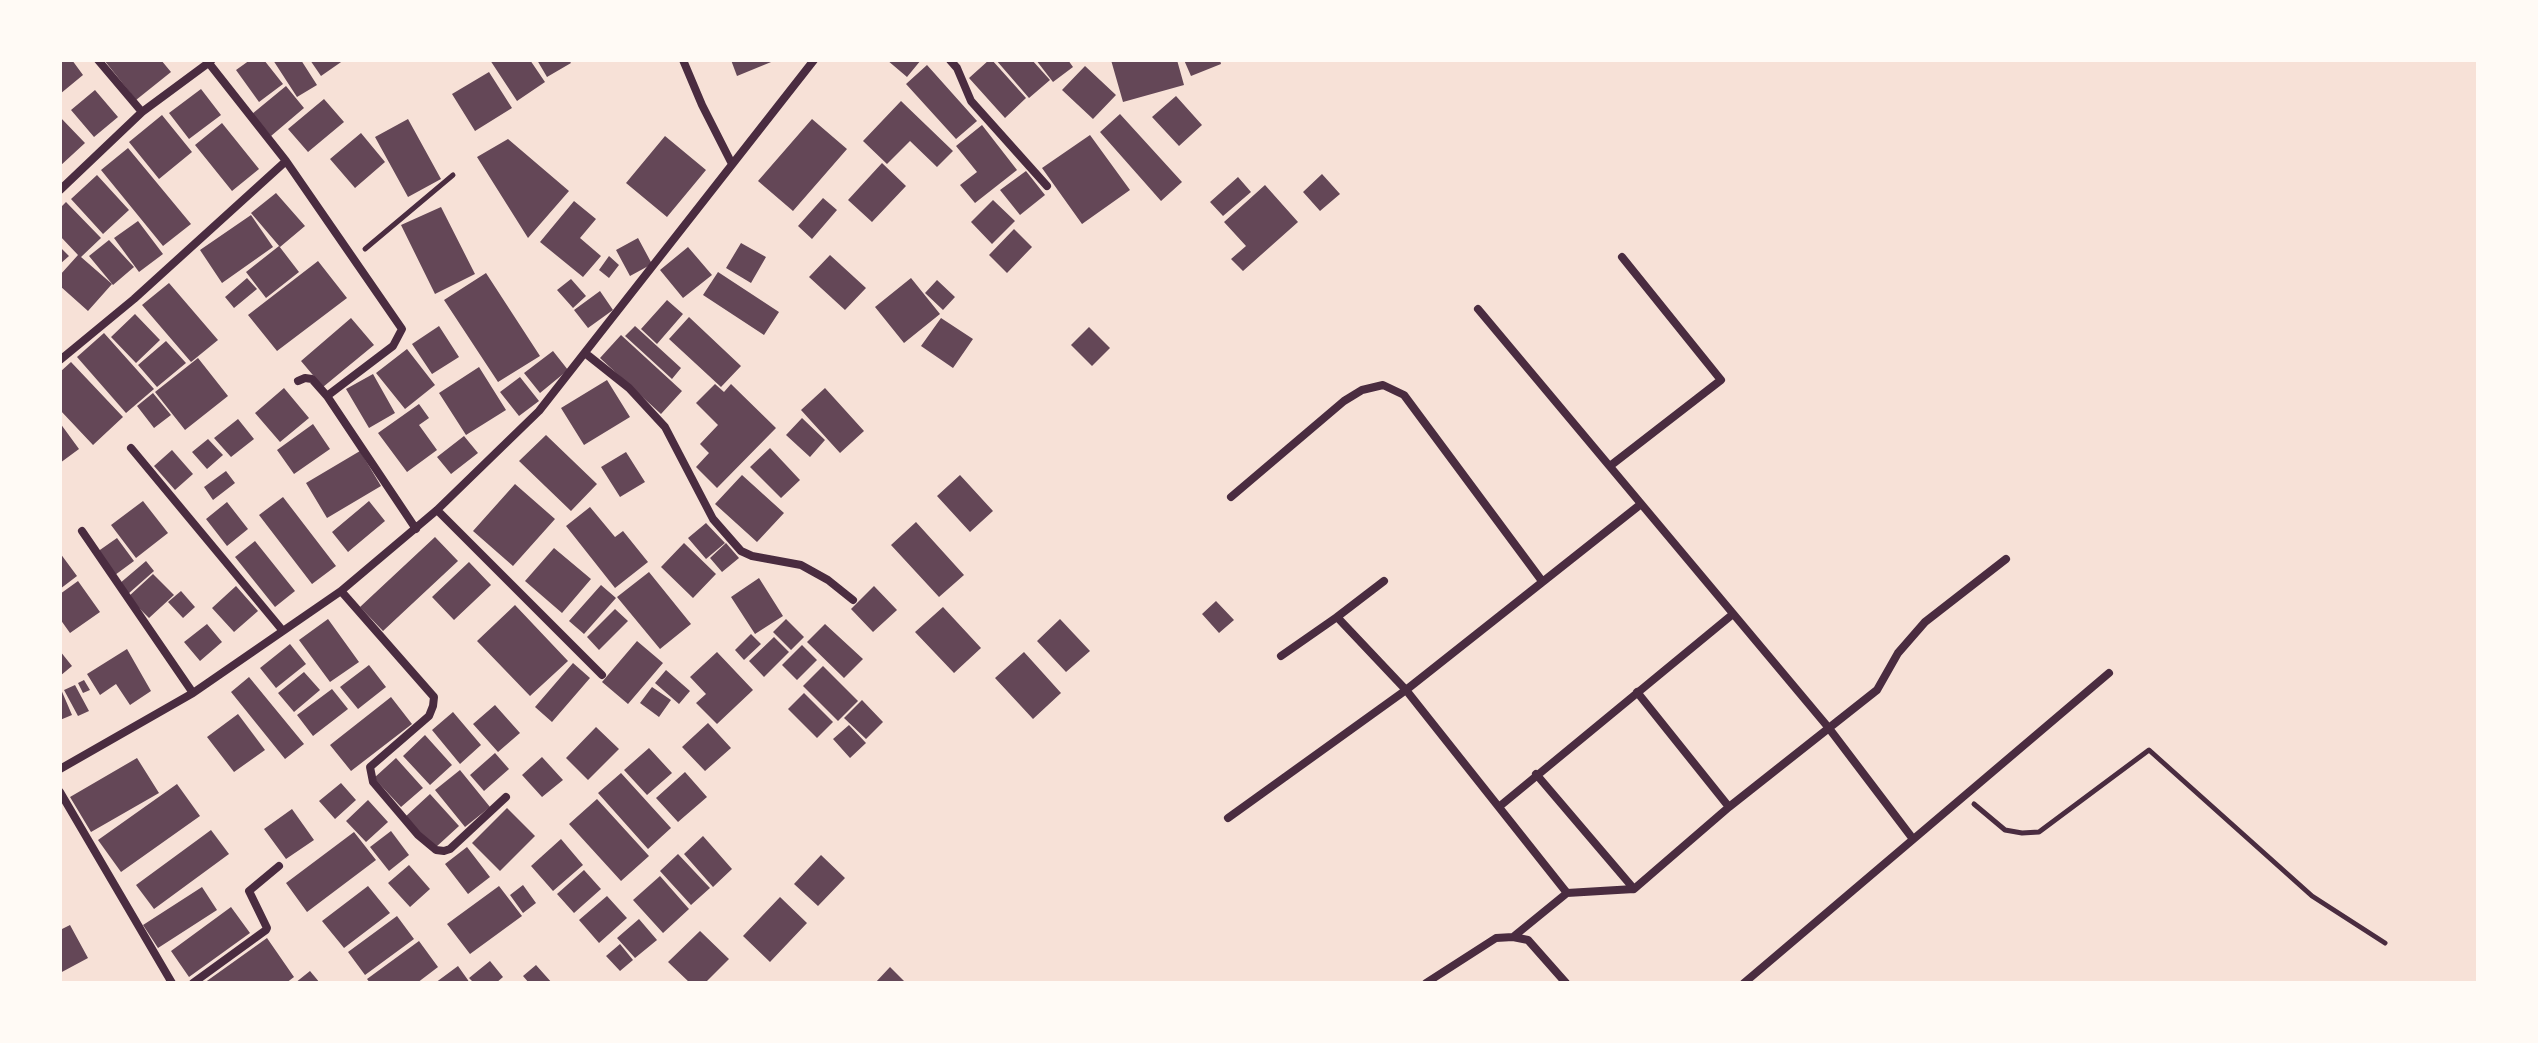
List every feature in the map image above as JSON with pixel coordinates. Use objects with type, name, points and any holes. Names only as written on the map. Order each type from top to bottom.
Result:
[{"type":"street","points":[[98,60],[142,112]]},
{"type":"street","points":[[683,60],[732,164]]},
{"type":"street","points":[[60,769],[193,693],[341,591],[437,510],[539,411],[814,60]]},
{"type":"street","points":[[965,60],[953,64],[971,101],[1047,186]]},
{"type":"street","points":[[60,190],[142,112],[210,61],[286,161],[402,329],[393,346],[327,396]]},
{"type":"street","points":[[60,360],[134,299],[286,161]]},
{"type":"street","points":[[1610,466],[1721,380],[1622,257]]},
{"type":"street","points":[[1478,309],[1828,727],[1913,839]]},
{"type":"street","points":[[585,353],[629,388],[665,427],[713,519],[741,551],[801,565],[828,580],[853,600]]},
{"type":"street","points":[[298,381],[312,379],[327,396],[416,529]]},
{"type":"street","points":[[1231,497],[1344,401],[1362,390],[1383,385],[1404,395],[1542,581]]},
{"type":"street","points":[[131,448],[283,631]]},
{"type":"street","points":[[1228,818],[1406,690],[1641,504]]},
{"type":"street","points":[[437,510],[602,675]]},
{"type":"street","points":[[82,531],[193,693]]},
{"type":"street","points":[[1513,937],[1567,893],[1634,889],[1729,807],[1877,690],[1898,653],[1925,622],[2006,559]]},
{"type":"street","points":[[1281,656],[1384,581]]},
{"type":"street","points":[[341,591],[434,697],[429,716],[370,767],[373,782],[418,835],[436,850],[444,851],[450,849],[506,797]]},
{"type":"street","points":[[1500,806],[1733,614]]},
{"type":"street","points":[[1337,617],[1406,690],[1567,893]]},
{"type":"street","points":[[1744,983],[2109,673]]},
{"type":"street","points":[[1637,692],[1729,807]]},
{"type":"street","points":[[1536,774],[1634,889]]},
{"type":"street","points":[[60,792],[172,983]]},
{"type":"street","points":[[193,983],[266,930],[249,891],[279,866]]},
{"type":"street","points":[[1426,983],[1496,938],[1513,937],[1528,940],[1566,983]]},
{"type":"path","points":[[353,258],[453,175]]},
{"type":"path","points":[[1965,796],[2005,830],[2039,832],[2149,750],[2312,896],[2385,943]]},
{"type":"building","points":[[60,60],[72,60],[83,75],[60,94]]},
{"type":"building","points":[[104,60],[161,60],[171,72],[136,100]]},
{"type":"building","points":[[250,60],[264,60],[283,84],[259,102],[236,70]]},
{"type":"building","points":[[273,60],[301,60],[317,85],[297,97]]},
{"type":"building","points":[[310,60],[344,60],[321,76]]},
{"type":"building","points":[[490,60],[530,60],[545,82],[517,101]]},
{"type":"building","points":[[537,60],[569,60],[571,63],[547,77]]},
{"type":"building","points":[[731,60],[776,60],[737,76]]},
{"type":"building","points":[[887,60],[921,60],[907,77]]},
{"type":"building","points":[[989,60],[1026,98],[1005,118],[969,78]]},
{"type":"building","points":[[996,60],[1032,60],[1050,80],[1029,98]]},
{"type":"building","points":[[1036,60],[1068,60],[1073,67],[1053,82]]},
{"type":"building","points":[[1111,60],[1177,60],[1184,85],[1123,102]]},
{"type":"building","points":[[1184,60],[1220,60],[1221,64],[1191,76]]},
{"type":"building","points":[[927,65],[977,121],[956,139],[906,84]]},
{"type":"building","points":[[1085,66],[1116,95],[1093,119],[1062,90]]},
{"type":"building","points":[[489,72],[512,108],[475,131],[452,94]]},
{"type":"building","points":[[286,86],[304,108],[271,136],[252,114]]},
{"type":"building","points":[[201,89],[221,115],[189,139],[169,113]]},
{"type":"building","points":[[95,90],[118,117],[94,137],[71,110]]},
{"type":"building","points":[[1176,96],[1202,125],[1179,146],[1152,117]]},
{"type":"building","points":[[324,99],[344,122],[308,152],[288,129]]},
{"type":"building","points":[[901,101],[953,151],[937,167],[910,141],[887,164],[863,141]]},
{"type":"building","points":[[1120,114],[1182,182],[1161,201],[1100,132]]},
{"type":"building","points":[[162,115],[192,152],[159,179],[129,142]]},
{"type":"building","points":[[60,117],[85,143],[60,166]]},
{"type":"building","points":[[408,119],[441,179],[408,197],[375,137]]},
{"type":"building","points":[[812,119],[847,149],[793,211],[758,181]]},
{"type":"building","points":[[222,123],[259,169],[232,191],[195,145]]},
{"type":"building","points":[[982,125],[1017,170],[975,203],[960,185],[977,172],[956,146]]},
{"type":"building","points":[[361,133],[385,162],[355,188],[330,159]]},
{"type":"building","points":[[1090,135],[1130,190],[1082,224],[1042,168]]},
{"type":"building","points":[[665,136],[706,170],[667,217],[626,183]]},
{"type":"building","points":[[508,139],[569,191],[528,238],[477,157]]},
{"type":"building","points":[[128,148],[191,224],[163,246],[101,170]]},
{"type":"building","points":[[882,163],[906,186],[872,222],[848,200]]},
{"type":"building","points":[[1026,171],[1045,195],[1020,215],[1000,190]]},
{"type":"building","points":[[1322,174],[1340,194],[1320,211],[1303,192]]},
{"type":"building","points":[[97,175],[129,210],[103,234],[71,199]]},
{"type":"building","points":[[1238,177],[1251,192],[1223,216],[1210,202]]},
{"type":"building","points":[[1265,185],[1298,222],[1243,271],[1231,259],[1246,246],[1224,222]]},
{"type":"building","points":[[276,193],[305,226],[280,247],[251,213]]},
{"type":"building","points":[[823,198],[837,210],[812,239],[798,226]]},
{"type":"building","points":[[993,200],[1015,221],[992,244],[971,222]]},
{"type":"building","points":[[574,201],[596,219],[580,238],[601,256],[583,277],[540,242]]},
{"type":"building","points":[[66,202],[101,238],[81,257],[112,284],[88,311],[60,286],[60,275],[78,255],[60,236],[60,208]]},
{"type":"building","points":[[441,207],[475,274],[435,294],[401,225]]},
{"type":"building","points":[[251,215],[273,247],[222,283],[200,250]]},
{"type":"building","points":[[138,221],[163,254],[139,272],[114,238]]},
{"type":"building","points":[[1014,229],[1032,247],[1007,273],[989,255]]},
{"type":"building","points":[[638,238],[652,264],[630,276],[616,250]]},
{"type":"building","points":[[109,240],[134,267],[113,285],[89,256]]},
{"type":"building","points":[[741,243],[766,257],[751,283],[726,268]]},
{"type":"building","points":[[279,246],[299,272],[266,298],[246,272]]},
{"type":"building","points":[[60,247],[69,256],[60,264]]},
{"type":"building","points":[[688,247],[712,275],[683,298],[660,270]]},
{"type":"building","points":[[830,255],[866,288],[845,310],[809,277]]},
{"type":"building","points":[[609,256],[619,265],[609,278],[599,270]]},
{"type":"building","points":[[318,261],[347,298],[277,351],[248,315]]},
{"type":"building","points":[[718,272],[779,312],[764,335],[703,295]]},
{"type":"building","points":[[486,273],[540,356],[498,382],[444,300]]},
{"type":"building","points":[[247,278],[257,289],[234,308],[225,297]]},
{"type":"building","points":[[911,278],[940,314],[904,343],[875,307]]},
{"type":"building","points":[[571,279],[586,296],[573,308],[557,290]]},
{"type":"building","points":[[937,280],[955,297],[943,310],[925,293]]},
{"type":"building","points":[[169,283],[218,340],[191,362],[142,305]]},
{"type":"building","points":[[600,291],[613,310],[588,328],[574,310]]},
{"type":"building","points":[[667,300],[683,314],[657,344],[641,329]]},
{"type":"building","points":[[135,314],[160,340],[136,363],[111,337]]},
{"type":"building","points":[[689,317],[741,366],[721,387],[669,339]]},
{"type":"building","points":[[351,318],[374,345],[323,387],[301,361]]},
{"type":"building","points":[[941,318],[973,339],[953,368],[921,346]]},
{"type":"building","points":[[439,326],[459,357],[432,374],[412,344]]},
{"type":"building","points":[[635,326],[681,368],[672,379],[625,336]]},
{"type":"building","points":[[1089,327],[1110,348],[1092,366],[1071,345]]},
{"type":"building","points":[[104,333],[154,389],[126,413],[77,357]]},
{"type":"building","points":[[621,335],[682,391],[661,414],[600,358]]},
{"type":"building","points":[[166,341],[186,363],[157,387],[138,365]]},
{"type":"building","points":[[407,349],[435,385],[405,409],[376,373]]},
{"type":"building","points":[[553,351],[568,370],[540,393],[524,373]]},
{"type":"building","points":[[198,358],[228,396],[185,430],[155,392]]},
{"type":"building","points":[[71,362],[123,417],[93,445],[60,410],[60,372]]},
{"type":"building","points":[[479,367],[506,410],[466,435],[439,393]]},
{"type":"building","points":[[373,374],[395,413],[369,428],[346,389]]},
{"type":"building","points":[[520,377],[539,401],[519,416],[500,392]]},
{"type":"building","points":[[607,380],[630,417],[584,445],[561,408]]},
{"type":"building","points":[[715,384],[724,392],[731,384],[776,428],[717,488],[696,467],[709,453],[700,444],[718,425],[696,403]]},
{"type":"building","points":[[284,388],[309,418],[280,442],[255,413]]},
{"type":"building","points":[[825,388],[864,431],[840,453],[801,410]]},
{"type":"building","points":[[153,393],[171,415],[154,428],[137,406]]},
{"type":"building","points":[[419,404],[429,418],[419,425],[437,450],[407,472],[378,433]]},
{"type":"building","points":[[802,418],[825,440],[810,457],[786,435]]},
{"type":"building","points":[[238,419],[254,439],[231,457],[214,438]]},
{"type":"building","points":[[60,423],[79,449],[60,463]]},
{"type":"building","points":[[313,424],[330,449],[294,474],[277,450]]},
{"type":"building","points":[[546,435],[597,484],[571,511],[519,461]]},
{"type":"building","points":[[464,436],[478,453],[451,474],[437,457]]},
{"type":"building","points":[[208,439],[223,455],[207,469],[192,452]]},
{"type":"building","points":[[770,448],[800,480],[781,498],[750,467]]},
{"type":"building","points":[[172,450],[193,474],[175,490],[154,466]]},
{"type":"building","points":[[360,451],[381,486],[327,518],[306,483]]},
{"type":"building","points":[[626,452],[645,482],[620,497],[601,467]]},
{"type":"building","points":[[226,471],[235,483],[213,500],[204,487]]},
{"type":"building","points":[[742,475],[784,513],[757,542],[715,504]]},
{"type":"building","points":[[960,475],[993,511],[970,532],[937,496]]},
{"type":"building","points":[[515,484],[555,519],[513,566],[473,531]]},
{"type":"building","points":[[283,497],[336,566],[312,584],[259,515]]},
{"type":"building","points":[[143,501],[168,533],[136,558],[111,525]]},
{"type":"building","points":[[369,501],[385,521],[348,552],[332,532]]},
{"type":"building","points":[[227,502],[248,529],[227,546],[206,519]]},
{"type":"building","points":[[590,507],[615,537],[623,531],[648,562],[615,588],[566,526]]},
{"type":"building","points":[[916,522],[964,575],[939,597],[891,545]]},
{"type":"building","points":[[706,523],[725,543],[706,559],[688,538]]},
{"type":"building","points":[[435,537],[458,561],[383,631],[360,607]]},
{"type":"building","points":[[117,538],[134,561],[115,575],[97,552]]},
{"type":"building","points":[[255,541],[295,591],[275,607],[235,557]]},
{"type":"building","points":[[684,543],[716,574],[693,598],[661,567]]},
{"type":"building","points":[[726,543],[739,558],[722,572],[710,558]]},
{"type":"building","points":[[554,548],[591,579],[562,613],[525,581]]},
{"type":"building","points":[[60,553],[77,576],[60,589]]},
{"type":"building","points":[[146,561],[154,571],[128,594],[119,584]]},
{"type":"building","points":[[469,562],[491,585],[454,620],[432,597]]},
{"type":"building","points":[[649,572],[691,624],[660,649],[617,597]]},
{"type":"building","points":[[153,574],[174,595],[149,618],[128,597]]},
{"type":"building","points":[[759,578],[783,616],[755,634],[731,597]]},
{"type":"building","points":[[78,581],[100,612],[70,633],[60,619],[60,594]]},
{"type":"building","points":[[601,585],[616,598],[584,634],[569,621]]},
{"type":"building","points":[[236,586],[258,611],[234,632],[212,608]]},
{"type":"building","points":[[874,586],[897,610],[873,632],[851,609]]},
{"type":"building","points":[[181,591],[195,607],[183,618],[168,602]]},
{"type":"building","points":[[1216,601],[1234,620],[1219,633],[1202,614]]},
{"type":"building","points":[[515,605],[568,661],[530,696],[477,641]]},
{"type":"building","points":[[943,607],[981,648],[954,673],[915,632]]},
{"type":"building","points":[[615,609],[628,621],[599,650],[587,637]]},
{"type":"building","points":[[328,619],[359,662],[330,682],[299,640]]},
{"type":"building","points":[[786,619],[804,637],[791,650],[773,632]]},
{"type":"building","points":[[1060,619],[1090,651],[1066,672],[1037,641]]},
{"type":"building","points":[[207,624],[222,642],[200,661],[184,642]]},
{"type":"building","points":[[825,624],[863,659],[844,678],[807,642]]},
{"type":"building","points":[[751,634],[761,644],[744,660],[735,650]]},
{"type":"building","points":[[774,637],[789,652],[764,677],[749,661]]},
{"type":"building","points":[[637,641],[663,663],[628,704],[602,682]]},
{"type":"building","points":[[290,644],[306,664],[276,688],[260,668]]},
{"type":"building","points":[[802,645],[817,660],[797,680],[782,665]]},
{"type":"building","points":[[127,649],[151,691],[130,705],[116,684],[100,695],[87,674]]},
{"type":"building","points":[[60,651],[72,666],[60,676]]},
{"type":"building","points":[[717,652],[753,690],[717,724],[696,703],[706,694],[690,677]]},
{"type":"building","points":[[1024,652],[1061,693],[1033,719],[995,678]]},
{"type":"building","points":[[573,663],[590,678],[552,722],[535,707]]},
{"type":"building","points":[[369,665],[386,687],[358,709],[340,687]]},
{"type":"building","points":[[823,666],[858,701],[838,721],[803,686]]},
{"type":"building","points":[[666,670],[690,691],[679,704],[655,683]]},
{"type":"building","points":[[304,672],[320,690],[294,712],[278,693]]},
{"type":"building","points":[[249,677],[304,744],[285,759],[231,692]]},
{"type":"building","points":[[84,680],[90,690],[83,693],[78,683]]},
{"type":"building","points":[[75,685],[89,711],[78,716],[64,690]]},
{"type":"building","points":[[60,687],[72,715],[60,720]]},
{"type":"building","points":[[652,687],[671,700],[659,717],[640,703]]},
{"type":"building","points":[[332,689],[348,709],[313,736],[297,715]]},
{"type":"building","points":[[804,693],[833,722],[817,738],[788,709]]},
{"type":"building","points":[[391,697],[412,724],[351,771],[330,745]]},
{"type":"building","points":[[862,700],[883,722],[866,739],[844,718]]},
{"type":"building","points":[[495,705],[520,733],[498,752],[473,724]]},
{"type":"building","points":[[453,712],[481,745],[460,764],[432,730]]},
{"type":"building","points":[[238,714],[265,750],[234,772],[207,737]]},
{"type":"building","points":[[708,723],[731,748],[705,771],[682,747]]},
{"type":"building","points":[[849,725],[866,743],[850,758],[833,739]]},
{"type":"building","points":[[596,727],[619,749],[588,780],[566,758]]},
{"type":"building","points":[[425,735],[452,765],[430,785],[403,756]]},
{"type":"building","points":[[649,748],[672,773],[647,795],[624,770]]},
{"type":"building","points":[[495,753],[509,769],[484,791],[470,775]]},
{"type":"building","points":[[542,757],[563,780],[542,797],[522,775]]},
{"type":"building","points":[[137,758],[159,793],[91,832],[70,797]]},
{"type":"building","points":[[396,758],[423,788],[401,807],[374,778]]},
{"type":"building","points":[[460,770],[490,807],[465,827],[435,790]]},
{"type":"building","points":[[685,772],[707,797],[678,822],[656,798]]},
{"type":"building","points":[[621,773],[671,828],[648,849],[598,793]]},
{"type":"building","points":[[341,783],[356,800],[335,819],[319,801]]},
{"type":"building","points":[[177,784],[200,816],[121,872],[98,840]]},
{"type":"building","points":[[430,794],[459,826],[435,848],[405,817]]},
{"type":"building","points":[[597,799],[649,856],[621,881],[569,824]]},
{"type":"building","points":[[368,800],[388,822],[366,842],[346,821]]},
{"type":"building","points":[[507,808],[535,836],[500,871],[472,843]]},
{"type":"building","points":[[292,809],[314,840],[286,859],[264,829]]},
{"type":"building","points":[[211,830],[229,854],[154,909],[136,885]]},
{"type":"building","points":[[391,831],[409,855],[389,871],[370,847]]},
{"type":"building","points":[[354,832],[376,860],[307,912],[286,883]]},
{"type":"building","points":[[703,836],[732,869],[713,887],[684,854]]},
{"type":"building","points":[[561,839],[583,865],[553,891],[531,866]]},
{"type":"building","points":[[467,847],[490,877],[468,894],[445,864]]},
{"type":"building","points":[[678,854],[710,888],[691,905],[660,871]]},
{"type":"building","points":[[821,855],[845,878],[818,906],[794,884]]},
{"type":"building","points":[[409,865],[430,889],[410,907],[388,883]]},
{"type":"building","points":[[584,870],[601,889],[574,913],[557,894]]},
{"type":"building","points":[[660,876],[689,909],[663,933],[633,900]]},
{"type":"building","points":[[523,885],[536,903],[523,913],[510,895]]},
{"type":"building","points":[[368,886],[390,913],[344,948],[322,921]]},
{"type":"building","points":[[499,886],[522,916],[470,954],[447,924]]},
{"type":"building","points":[[202,887],[217,910],[158,948],[143,925]]},
{"type":"building","points":[[607,896],[627,918],[599,943],[579,920]]},
{"type":"building","points":[[780,897],[807,923],[770,962],[743,936]]},
{"type":"building","points":[[231,907],[250,933],[189,977],[171,951]]},
{"type":"building","points":[[397,916],[414,939],[365,975],[348,952]]},
{"type":"building","points":[[639,919],[657,940],[635,958],[617,938]]},
{"type":"building","points":[[70,925],[88,958],[60,973],[60,930]]},
{"type":"building","points":[[700,931],[729,959],[705,983],[690,983],[668,962]]},
{"type":"building","points":[[267,938],[294,977],[286,983],[204,983]]},
{"type":"building","points":[[419,941],[438,967],[417,983],[370,983],[367,979]]},
{"type":"building","points":[[620,944],[633,960],[620,971],[606,956]]},
{"type":"building","points":[[490,961],[503,977],[496,983],[474,983],[469,978]]},
{"type":"building","points":[[536,965],[552,983],[529,983],[523,976]]},
{"type":"building","points":[[458,966],[470,983],[435,983]]},
{"type":"building","points":[[890,967],[906,983],[875,983]]},
{"type":"building","points":[[310,971],[320,983],[295,983]]}]
